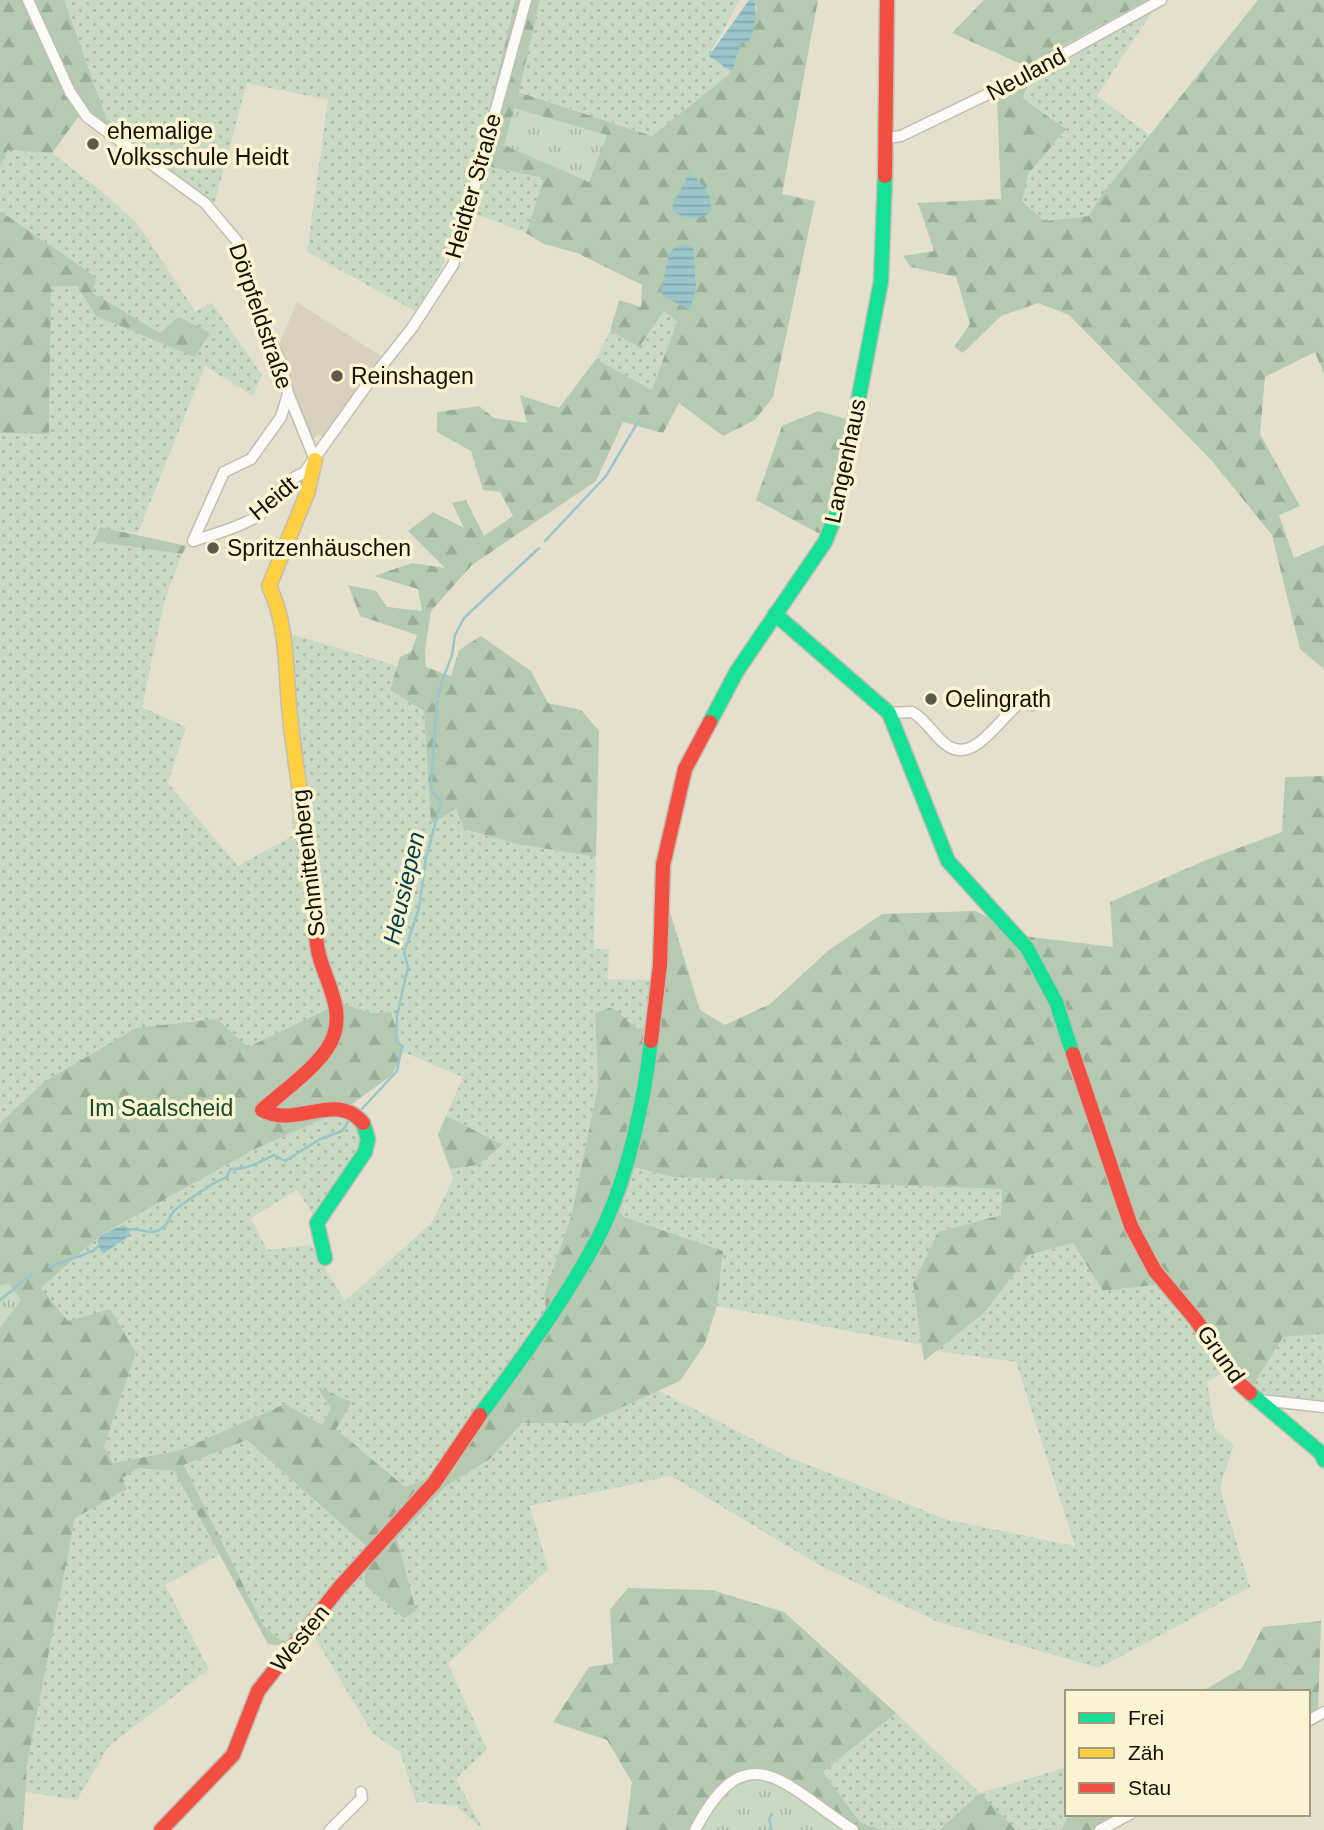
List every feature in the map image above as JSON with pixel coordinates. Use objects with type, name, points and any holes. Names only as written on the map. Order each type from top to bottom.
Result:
[{"type":"street","name":"Dörpfeldstraße","points":[[28,0],[70,92],[87,117],[205,204],[227,226],[237,241],[250,299],[281,360],[288,393],[315,460]]},
{"type":"street","name":"Heidter Straße","points":[[315,460],[369,382],[412,328],[453,265],[526,0]]},
{"type":"street","name":"Langenhaus","points":[[657,1005],[663,865],[680,782],[708,722],[775,614],[825,542],[837,512],[881,281],[887,138],[887,0]]},
{"type":"street","name":"Neuland","points":[[887,138],[901,136],[1011,83],[1161,0]]},
{"type":"street","name":"Heidt","points":[[288,393],[281,417],[251,459],[224,472],[193,541],[256,517],[277,489],[289,479],[304,473],[315,460]]},
{"type":"street","name":"Heidt","points":[[269,586],[307,494],[315,460]]},
{"type":"street","name":"Schmittenberg","points":[[269,586],[281,611],[290,718],[309,831],[319,955],[333,988],[337,1019],[331,1042],[321,1056],[262,1110],[281,1118],[344,1107],[356,1113],[369,1142],[362,1159],[317,1223],[325,1258]]},
{"type":"street","points":[[775,614],[889,713],[912,712],[947,746],[960,749],[980,741],[1020,703],[1033,705]]},
{"type":"street","name":"Grund","points":[[889,713],[948,861],[1027,948],[1056,1002],[1131,1226],[1146,1255],[1167,1288],[1196,1320],[1227,1368],[1260,1400],[1324,1407]]},
{"type":"street","name":"Westen","points":[[161,1830],[233,1755],[240,1745],[249,1706],[258,1690],[339,1588],[424,1496],[532,1345],[589,1255],[606,1220],[646,1086],[657,1005]]},
{"type":"street","points":[[1260,1400],[1321,1453],[1324,1460]]},
{"type":"street","points":[[695,1830],[726,1785],[735,1777],[748,1773],[766,1774],[785,1783],[853,1830]]},
{"type":"street","points":[[330,1830],[362,1798],[361,1792]]},
{"type":"street","points":[[1100,1830],[1126,1816]]},
{"type":"shaded area","points":[[297,302],[381,356],[325,439],[318,434],[310,443],[278,347]]},
{"type":"green space","points":[[0,0],[64,0],[110,128],[84,109],[52,153],[8,150],[0,165]]},
{"type":"green space","points":[[64,0],[515,0],[477,164],[544,178],[526,233],[462,209],[441,270],[415,311],[307,252],[328,100],[247,83],[214,205],[110,128]]},
{"type":"green space","points":[[515,0],[540,0],[519,92],[652,136],[732,72],[741,43],[753,26],[757,9],[754,0],[818,0],[782,194],[815,201],[773,397],[755,420],[723,436],[679,403],[663,433],[623,422],[596,481],[472,565],[431,611],[425,650],[426,667],[451,676],[459,650],[481,636],[531,671],[548,703],[581,710],[599,731],[596,857],[517,844],[464,829],[456,809],[431,824],[424,711],[390,690],[400,657],[411,652],[417,635],[360,616],[348,585],[376,591],[387,607],[422,611],[418,589],[374,576],[412,563],[445,568],[408,531],[433,512],[464,528],[452,503],[466,500],[484,536],[513,516],[500,492],[483,490],[471,451],[437,432],[437,412],[479,406],[494,418],[527,423],[520,395],[559,408],[596,359],[652,390],[677,321],[664,311],[639,347],[610,331],[619,300],[641,307],[642,285],[577,253],[544,244],[526,233],[544,178],[477,164]]},
{"type":"green space","points":[[540,0],[740,0],[709,56],[732,72],[652,136],[519,91]]},
{"type":"green space","points":[[984,0],[1147,0],[1026,66],[952,33]]},
{"type":"green space","points":[[1147,0],[1160,0],[1097,96],[1150,135],[1089,216],[1045,221],[1022,202],[1027,174],[1066,130],[1023,99],[1026,66]]},
{"type":"green space","points":[[1258,0],[1324,0],[1324,374],[1315,352],[1265,377],[1260,434],[1300,506],[1279,515],[1294,558],[1324,545],[1324,669],[1300,649],[1272,535],[1211,460],[1069,315],[1038,303],[1001,316],[963,353],[954,347],[970,324],[956,277],[911,267],[903,256],[934,251],[918,203],[1001,199],[997,98],[1027,81],[1023,99],[1066,129],[1028,174],[1022,202],[1045,221],[1089,216],[1103,193]]},
{"type":"green space","points":[[514,108],[607,135],[589,182],[504,145]]},
{"type":"green space","points":[[8,150],[52,153],[104,193],[138,224],[195,311],[212,303],[262,375],[253,396],[205,366],[138,533],[100,528],[94,540],[182,554],[165,599],[142,707],[186,727],[168,783],[238,866],[292,836],[288,633],[397,666],[390,690],[424,711],[431,823],[456,809],[464,829],[517,844],[596,857],[594,949],[609,949],[608,979],[651,980],[649,1025],[638,1029],[612,1007],[595,1013],[598,1086],[571,1217],[544,1294],[550,1333],[447,1471],[405,1487],[336,1429],[352,1402],[317,1388],[331,1408],[322,1425],[285,1404],[181,1450],[113,1463],[104,1446],[136,1353],[68,1321],[41,1288],[101,1235],[255,1149],[345,1109],[356,1123],[360,1137],[359,1150],[345,1176],[313,1214],[297,1190],[251,1218],[267,1250],[311,1245],[345,1301],[432,1222],[453,1179],[450,1169],[478,1165],[503,1146],[446,1116],[463,1077],[403,1052],[391,1012],[371,1013],[340,1003],[248,1047],[44,1082],[0,1123],[0,433],[49,433],[50,287],[77,286],[195,356],[209,333],[179,317],[161,334],[92,293],[95,277],[0,211],[0,165]]},
{"type":"green space","points":[[0,211],[96,277],[93,293],[160,333],[179,317],[210,333],[195,357],[96,316],[77,286],[51,287],[49,434],[0,433]]},
{"type":"green space","points":[[664,310],[677,320],[652,390],[596,359],[610,331],[639,347]]},
{"type":"green space","points":[[818,411],[846,419],[835,489],[820,534],[756,500],[782,426]]},
{"type":"green space","points":[[100,527],[187,546],[182,554],[94,541]]},
{"type":"green space","name":"Im Saalscheid","points":[[1324,776],[1324,1334],[1283,1337],[1251,1389],[1171,1283],[1103,1291],[1073,1243],[1029,1255],[984,1313],[924,1361],[913,1284],[938,1232],[1001,1215],[1002,1189],[673,1177],[629,1166],[616,1207],[624,1217],[723,1251],[717,1306],[705,1344],[680,1381],[587,1423],[522,1423],[490,1459],[446,1486],[397,1539],[416,1611],[404,1618],[365,1585],[365,1545],[247,1440],[184,1465],[263,1625],[287,1646],[268,1644],[174,1471],[138,1468],[122,1478],[127,1489],[75,1518],[27,1765],[23,1830],[0,1830],[0,1123],[44,1082],[136,1028],[217,1019],[248,1047],[340,1003],[371,1013],[391,1012],[403,1052],[392,1075],[345,1109],[255,1149],[101,1235],[41,1288],[68,1321],[110,1309],[136,1353],[104,1446],[113,1463],[181,1450],[285,1404],[322,1425],[331,1408],[316,1386],[352,1402],[336,1429],[405,1487],[447,1471],[550,1333],[544,1294],[571,1217],[598,1086],[595,1013],[612,1007],[638,1029],[649,1025],[651,980],[670,912],[700,1010],[725,1025],[770,1004],[829,950],[882,914],[976,911],[1023,936],[1113,947],[1110,902],[1206,860],[1282,832],[1285,777]]},
{"type":"green space","points":[[446,1116],[503,1145],[478,1165],[450,1169],[438,1135]]},
{"type":"green space","points":[[629,1166],[673,1177],[1003,1189],[1001,1215],[938,1232],[913,1284],[922,1345],[717,1306],[723,1251],[624,1217],[616,1207]]},
{"type":"green space","points":[[1073,1243],[1103,1291],[1159,1284],[1190,1320],[1224,1372],[1207,1382],[1215,1429],[1234,1445],[1220,1488],[1250,1587],[1099,1668],[936,1621],[819,1565],[671,1476],[530,1506],[548,1569],[448,1664],[487,1749],[456,1779],[483,1830],[457,1806],[416,1802],[400,1752],[373,1734],[306,1623],[287,1646],[263,1625],[184,1465],[247,1440],[365,1545],[365,1585],[415,1611],[397,1540],[446,1486],[490,1459],[522,1423],[587,1423],[657,1390],[786,1456],[948,1520],[1075,1546],[1016,1362],[936,1351],[984,1313],[1029,1255]]},
{"type":"green space","points":[[8,1283],[21,1300],[0,1328],[0,1286]]},
{"type":"green space","points":[[1324,1334],[1324,1403],[1264,1399],[1251,1389],[1283,1337]]},
{"type":"green space","points":[[138,1468],[174,1471],[219,1555],[165,1585],[209,1669],[108,1747],[77,1800],[25,1792],[27,1765],[75,1517],[127,1489],[121,1478]]},
{"type":"green space","points":[[628,1588],[712,1590],[784,1612],[896,1713],[823,1772],[860,1822],[881,1830],[626,1830],[632,1782],[607,1740],[553,1722],[589,1667],[613,1663],[610,1609]]},
{"type":"green space","points":[[1321,1621],[1318,1711],[1310,1715],[1310,1690],[1204,1690],[1242,1668],[1263,1627]]},
{"type":"green space","points":[[896,1713],[980,1793],[939,1830],[881,1830],[860,1822],[823,1772]]},
{"type":"green space","points":[[1065,1768],[1065,1816],[1068,1816],[1061,1830],[1016,1830],[980,1793]]},
{"type":"green space","points":[[744,1776],[786,1790],[846,1830],[698,1830],[724,1795]]},
{"type":"green space","points":[[980,1793],[1016,1830],[939,1830]]},
{"type":"green space","points":[[1068,1816],[1117,1816],[1091,1830],[1061,1830]]},
{"type":"water","points":[[749,0],[754,0],[755,5],[754,28],[748,42],[741,43],[732,72],[709,56]]},
{"type":"water","points":[[689,174],[703,185],[709,195],[710,213],[701,217],[686,217],[673,210],[673,203]]},
{"type":"water","points":[[693,245],[696,288],[690,310],[663,296],[661,291],[669,254],[676,246]]},
{"type":"water","points":[[123,1225],[130,1229],[129,1236],[103,1254],[97,1241],[101,1235]]},
{"type":"waterway","name":"Heusiepen","points":[[545,541],[606,476],[639,420]]},
{"type":"waterway","name":"Heusiepen","points":[[443,679],[452,655],[455,635],[464,618],[539,548]]},
{"type":"waterway","name":"Heusiepen","points":[[438,696],[442,682]]},
{"type":"waterway","name":"Heusiepen","points":[[362,1109],[397,1071],[402,1046],[396,1042],[397,1016],[408,967],[404,953],[419,908],[426,858],[441,802],[431,785],[437,701]]},
{"type":"waterway","name":"Heusiepen","points":[[127,1230],[159,1230],[176,1209],[227,1177],[230,1169],[247,1167],[274,1155],[285,1161],[320,1139],[342,1131],[350,1119]]},
{"type":"waterway","name":"Heusiepen","points":[[49,1267],[93,1251],[100,1245]]},
{"type":"waterway","name":"Heusiepen","points":[[0,1300],[32,1274]]},
{"type":"waterway","points":[[772,1814],[769,1819],[772,1830]]},
{"type":"traffic: fast","points":[[710,722],[737,671],[825,542],[837,512],[881,281],[885,176]]},
{"type":"traffic: fast","points":[[775,614],[889,713],[948,861],[1027,948],[1056,1002],[1073,1054]]},
{"type":"traffic: fast","points":[[480,1415],[560,1302],[601,1232],[611,1210],[634,1138],[651,1041]]},
{"type":"traffic: fast","points":[[325,1258],[317,1223],[365,1152],[368,1139],[363,1123]]},
{"type":"traffic: fast","points":[[1250,1393],[1321,1453],[1324,1460]]},
{"type":"traffic: slow","points":[[314,896],[288,700],[283,634],[269,586],[307,494],[315,460]]},
{"type":"traffic: jam","points":[[885,176],[887,0]]},
{"type":"traffic: jam","points":[[651,1041],[660,965],[663,865],[685,769],[710,722]]},
{"type":"traffic: jam","points":[[314,896],[317,948],[334,998],[337,1020],[335,1031],[331,1042],[318,1060],[262,1110],[276,1115],[341,1110],[352,1114],[363,1123]]},
{"type":"traffic: jam","points":[[1073,1054],[1131,1226],[1155,1271],[1196,1320],[1238,1382],[1250,1393]]},
{"type":"traffic: jam","points":[[161,1830],[233,1755],[258,1691],[339,1588],[434,1483],[480,1415]]},
{"type":"place","name":"ehemalige Volksschule Heidt","points":[[93,144]]},
{"type":"place","name":"Reinshagen","points":[[337,376]]},
{"type":"place","name":"Spritzenhäuschen","points":[[213,548]]},
{"type":"place","name":"Oelingrath","points":[[931,699]]}]
